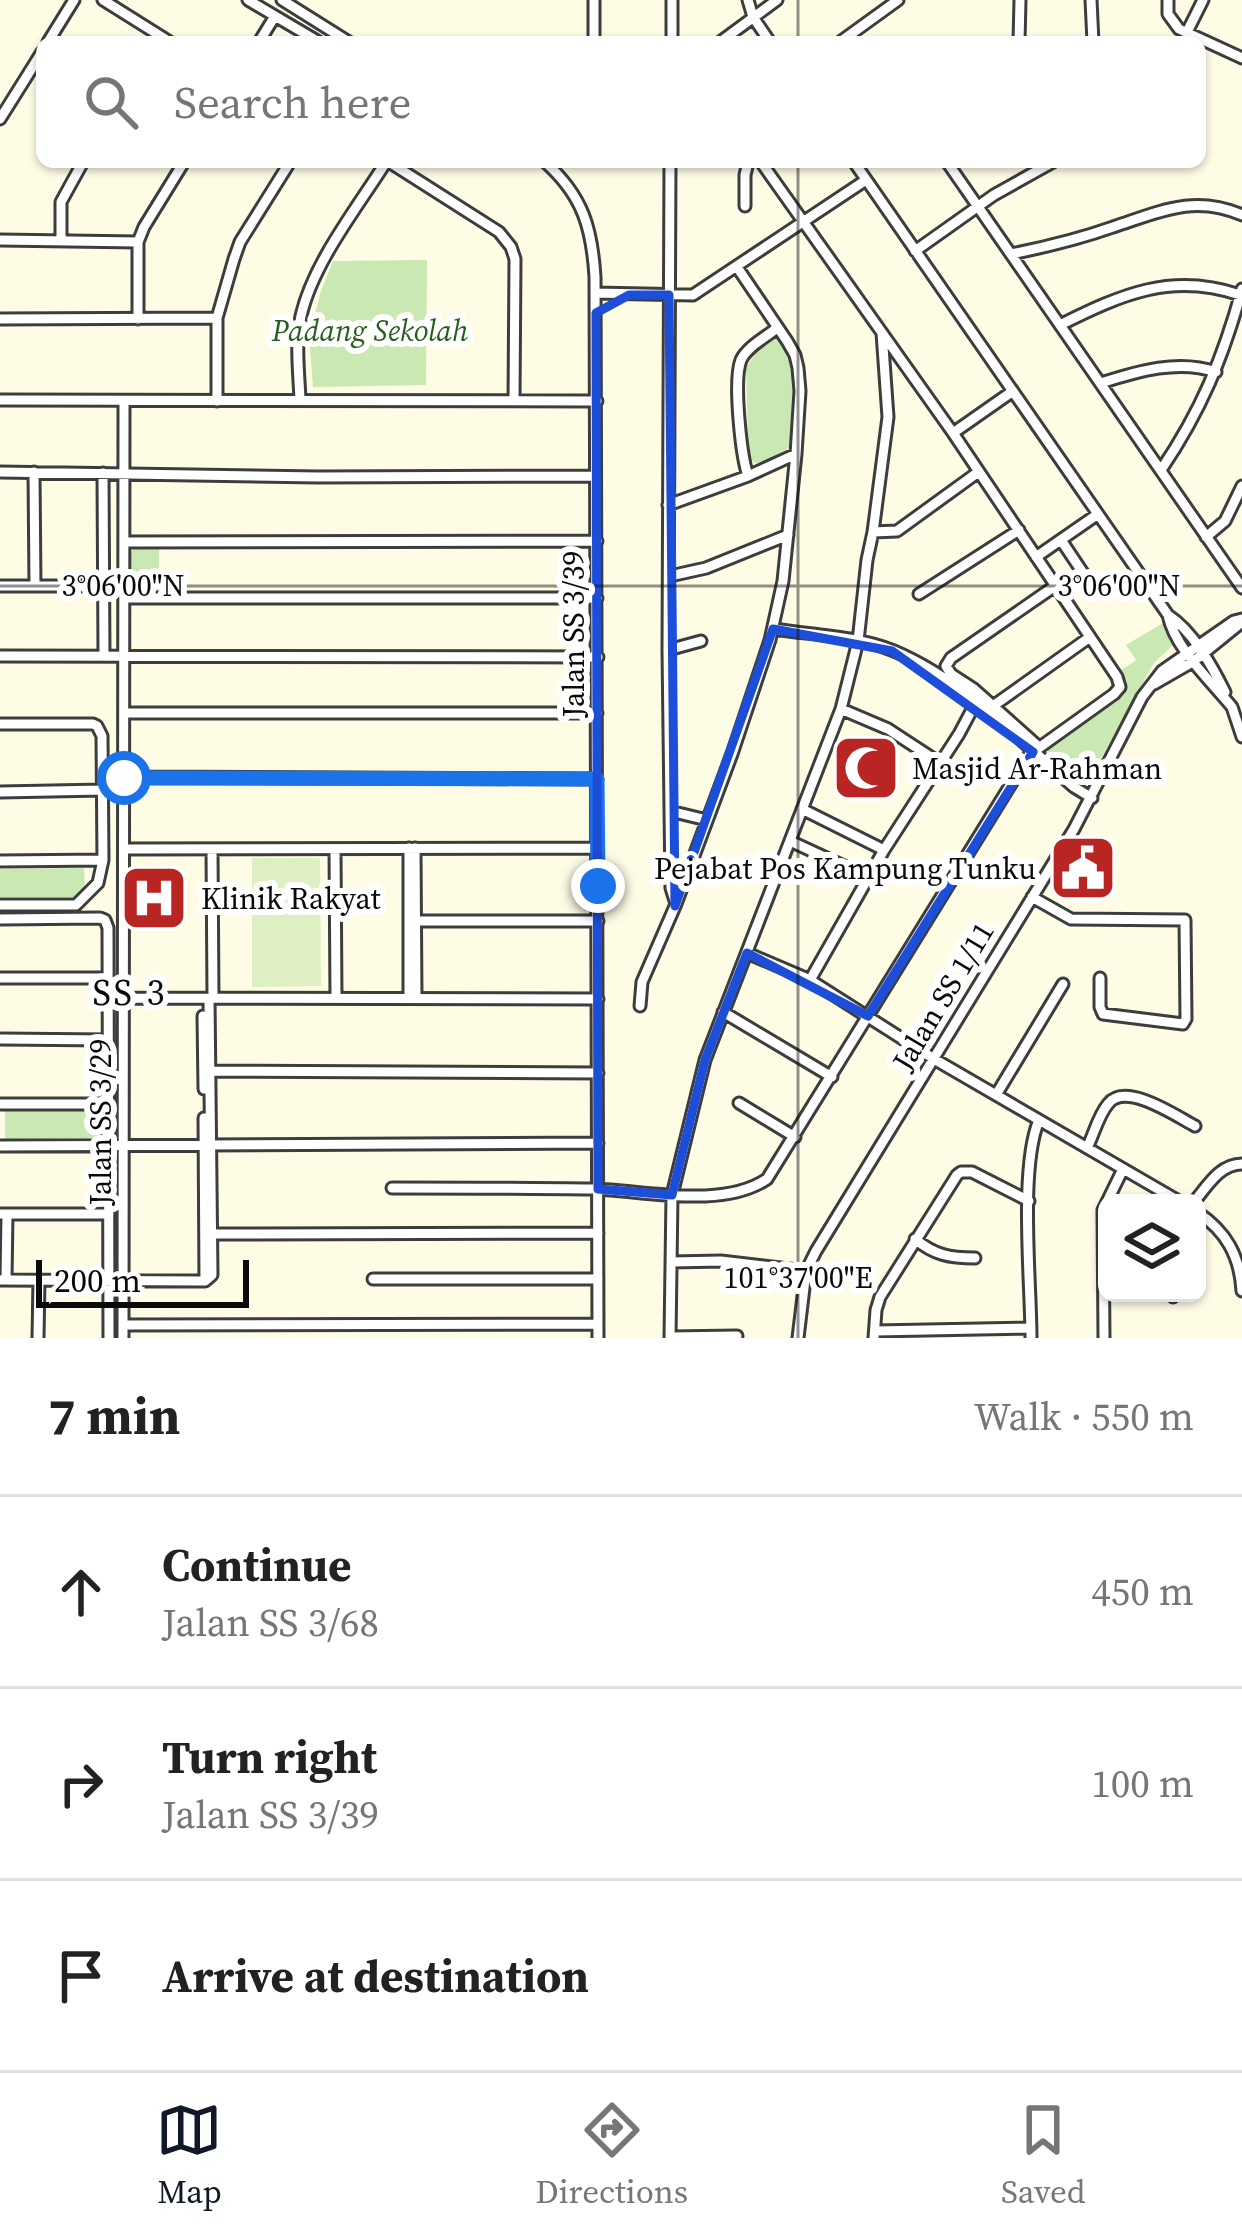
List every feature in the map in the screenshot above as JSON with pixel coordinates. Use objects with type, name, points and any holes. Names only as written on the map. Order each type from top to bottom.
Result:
[{"type":"street","points":[[52,36],[74,0]]},
{"type":"street","points":[[103,0],[157,36]]},
{"type":"street","points":[[248,0],[309,36]]},
{"type":"street","points":[[281,0],[340,36]]},
{"type":"street","points":[[594,0],[594,36]]},
{"type":"street","points":[[672,0],[672,36]]},
{"type":"street","points":[[748,0],[766,36]]},
{"type":"street","points":[[728,36],[777,0]]},
{"type":"street","points":[[848,36],[898,0]]},
{"type":"street","points":[[1019,36],[1020,0]]},
{"type":"street","points":[[1091,0],[1093,36]]},
{"type":"street","points":[[1168,0],[1171,20],[1195,36]]},
{"type":"street","points":[[1187,32],[1203,0]]},
{"type":"street","points":[[263,36],[275,16]]},
{"type":"street","points":[[855,31],[859,36]]},
{"type":"street","points":[[1206,41],[1242,58]]},
{"type":"street","points":[[0,119],[36,62]]},
{"type":"street","points":[[61,241],[62,202],[80,168]]},
{"type":"street","points":[[138,319],[138,242],[180,168]]},
{"type":"street","points":[[217,401],[217,318],[239,242],[286,168]]},
{"type":"street","points":[[300,400],[298,335],[305,301],[320,268],[383,168]]},
{"type":"street","points":[[397,168],[499,232],[511,247],[515,259],[514,400]]},
{"type":"street","name":"Jalan SS 3/39","points":[[551,168],[563,179],[589,225],[596,293],[598,1338]]},
{"type":"street","points":[[670,168],[668,650],[671,888],[676,904]]},
{"type":"street","points":[[745,206],[747,168]]},
{"type":"street","points":[[392,1188],[672,1195],[726,1194],[756,1186],[776,1168],[1036,749],[1120,687],[1118,677],[1019,530],[765,168]]},
{"type":"street","points":[[858,168],[1168,615],[1176,619],[1232,707],[1242,737]]},
{"type":"street","points":[[951,168],[1242,588]]},
{"type":"street","points":[[915,251],[976,206],[1042,168]]},
{"type":"street","points":[[596,293],[693,295],[866,181]]},
{"type":"street","points":[[1011,254],[1050,247],[1176,206],[1218,206],[1242,215]]},
{"type":"street","points":[[0,240],[138,242]]},
{"type":"street","points":[[640,1006],[642,982],[676,904],[773,629],[788,535],[798,368],[795,355],[737,267]]},
{"type":"street","points":[[1060,325],[1128,295],[1166,286],[1190,283],[1241,292],[1216,372],[1161,470]]},
{"type":"street","points":[[596,313],[607,300],[629,295]]},
{"type":"street","points":[[0,319],[217,318]]},
{"type":"street","points":[[748,476],[739,442],[740,366],[748,351],[777,328]]},
{"type":"street","points":[[737,1336],[670,1337],[672,1195],[705,1060],[842,709],[858,641],[888,417],[882,333]]},
{"type":"street","points":[[1101,383],[1180,365],[1216,372]]},
{"type":"street","points":[[952,433],[1013,392]]},
{"type":"street","points":[[0,400],[597,401]]},
{"type":"street","name":"Jalan SS 3/29","points":[[123,1338],[124,401]]},
{"type":"street","points":[[668,505],[796,454]]},
{"type":"street","points":[[0,472],[596,476]]},
{"type":"street","points":[[34,472],[35,586]]},
{"type":"street","points":[[873,532],[896,531],[977,472]]},
{"type":"street","points":[[103,473],[104,656]]},
{"type":"street","points":[[1206,537],[1225,521],[1242,485]]},
{"type":"street","points":[[1036,557],[1098,514]]},
{"type":"street","points":[[919,594],[1019,530]]},
{"type":"street","points":[[670,576],[706,568],[788,535]]},
{"type":"street","points":[[1061,540],[1095,591]]},
{"type":"street","points":[[124,542],[597,541]]},
{"type":"street","points":[[0,586],[104,586]]},
{"type":"street","points":[[1036,749],[946,666],[1055,586]]},
{"type":"street","points":[[124,598],[597,598]]},
{"type":"street","name":"Jalan SS 1/11","points":[[798,1338],[806,1270],[1092,798],[1150,686],[1242,620]]},
{"type":"street","points":[[773,629],[858,641],[912,661],[976,702],[1092,798]]},
{"type":"street","points":[[1183,636],[1216,640],[1211,674]]},
{"type":"street","points":[[1183,636],[1169,671],[1211,674]]},
{"type":"street","points":[[993,706],[1090,637]]},
{"type":"street","points":[[668,650],[701,641]]},
{"type":"street","points":[[0,656],[598,657]]},
{"type":"street","points":[[810,980],[976,702]]},
{"type":"street","points":[[842,709],[888,729],[940,763]]},
{"type":"street","points":[[124,713],[597,713]]},
{"type":"street","points":[[0,724],[97,726],[102,736],[103,790],[103,860],[98,883],[89,894],[76,904],[0,904]]},
{"type":"street","points":[[124,778],[597,779]]},
{"type":"street","points":[[0,792],[103,790]]},
{"type":"street","points":[[802,809],[884,850]]},
{"type":"street","points":[[670,811],[707,820]]},
{"type":"street","points":[[790,841],[871,878]]},
{"type":"street","points":[[412,848],[413,998]]},
{"type":"street","points":[[412,848],[413,998]]},
{"type":"street","points":[[124,849],[597,848]]},
{"type":"street","points":[[205,1281],[212,849]]},
{"type":"street","points":[[332,849],[333,998]]},
{"type":"street","points":[[0,861],[103,860]]},
{"type":"street","points":[[1032,897],[1071,919],[1185,920],[1183,1024],[1103,1014],[1100,978]]},
{"type":"street","points":[[0,919],[105,920],[110,1338]]},
{"type":"street","points":[[416,921],[598,921]]},
{"type":"street","points":[[747,953],[810,980],[934,1059],[1167,1194]]},
{"type":"street","points":[[0,977],[108,978]]},
{"type":"street","points":[[996,1095],[1063,984]]},
{"type":"street","points":[[124,998],[598,999]]},
{"type":"street","points":[[109,1214],[3,1214],[3,1280],[205,1281],[212,1275],[208,998]]},
{"type":"street","points":[[723,1012],[832,1077]]},
{"type":"street","points":[[0,1039],[108,1040]]},
{"type":"street","points":[[210,1071],[598,1073]]},
{"type":"street","points":[[1088,1148],[1106,1105],[1121,1095],[1135,1096],[1196,1126]]},
{"type":"street","points":[[739,1103],[795,1137]]},
{"type":"street","points":[[0,1105],[108,1104]]},
{"type":"street","points":[[1029,1201],[977,1174],[961,1172],[880,1297],[875,1335],[1030,1333],[1029,1201],[1039,1120]]},
{"type":"street","points":[[0,1146],[598,1143]]},
{"type":"street","points":[[1201,1194],[1221,1170],[1242,1164]]},
{"type":"street","points":[[1106,1334],[1103,1210],[1123,1168]]},
{"type":"street","points":[[1206,1218],[1238,1258],[1242,1291]]},
{"type":"street","points":[[212,1234],[598,1233]]},
{"type":"street","points":[[915,1239],[930,1252],[974,1258]]},
{"type":"street","points":[[671,1262],[806,1270]]},
{"type":"street","points":[[373,1279],[598,1279]]},
{"type":"street","points":[[38,1338],[39,1280]]},
{"type":"street","points":[[123,1325],[598,1324]]},
{"type":"highlighted area","points":[[629,295],[669,295],[675,906],[773,629],[892,651],[1033,752],[868,1016],[747,953],[705,1060],[672,1195],[598,1189],[596,313]]},
{"type":"green space","name":"Padang Sekolah","points":[[427,260],[426,385],[313,387],[309,336],[333,261]]},
{"type":"green space","points":[[779,335],[792,354],[797,389],[792,446],[755,463],[748,446],[746,367]]},
{"type":"green space","points":[[135,547],[159,547],[159,593],[147,593],[147,580],[132,580]]},
{"type":"green space","points":[[1163,623],[1173,645],[1154,663],[1086,785],[1047,758],[1048,749],[1125,691],[1126,680],[1120,671],[1136,660],[1126,645]]},
{"type":"green space","points":[[252,858],[320,858],[321,986],[252,987]]},
{"type":"green space","points":[[84,868],[85,890],[75,897],[0,897],[0,869]]},
{"type":"green space","points":[[5,1107],[104,1107],[104,1140],[5,1140]]},
{"type":"place","name":"Masjid Ar-Rahman","points":[[866,768]]},
{"type":"place","name":"Pejabat Pos Kampung Tunku","points":[[1083,868]]},
{"type":"place","name":"Klinik Rakyat","points":[[154,898]]},
{"type":"district","name":"SS 3","points":[[130,992]]},
{"type":"route","points":[[124,778],[597,779],[598,886]]}]
